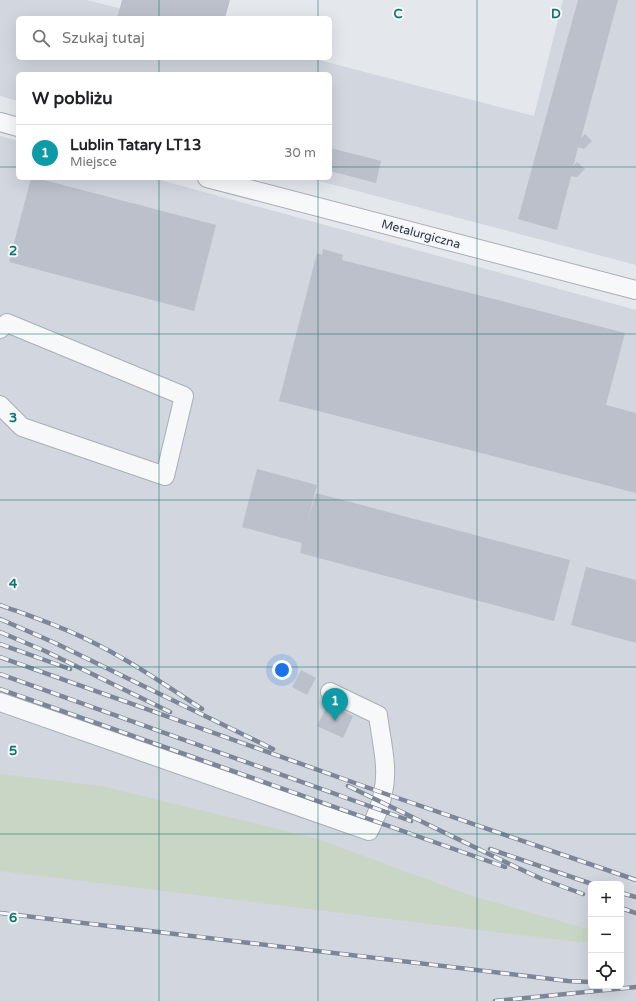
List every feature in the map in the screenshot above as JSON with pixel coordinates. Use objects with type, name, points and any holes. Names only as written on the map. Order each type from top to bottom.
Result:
[{"type":"street","points":[[0,122],[16,126]]},
{"type":"street","name":"Metalurgiczna","points":[[215,180],[636,290]]},
{"type":"street","points":[[0,328],[7,323],[184,396],[164,476],[22,427],[0,405]]},
{"type":"street","points":[[0,702],[369,830],[383,793],[385,782],[378,715],[330,692]]},
{"type":"shaded area","points":[[0,0],[87,0],[149,16],[16,16],[16,60],[319,60],[534,116],[563,0],[636,0],[636,265],[316,180],[332,180],[332,72],[16,72],[16,100],[0,96]]},
{"type":"shaded area","points":[[0,136],[16,140],[16,180],[160,180],[636,310],[636,1001],[0,1001]]},
{"type":"green space","points":[[0,774],[102,786],[318,839],[472,896],[588,929],[588,940],[586,943],[0,871]]},
{"type":"building","points":[[122,0],[230,0],[226,16],[118,16]]},
{"type":"building","points":[[578,0],[618,0],[581,138],[585,134],[592,141],[584,149],[578,147],[573,167],[577,162],[585,169],[577,177],[571,176],[557,230],[518,219]]},
{"type":"building","points":[[332,149],[381,161],[376,183],[332,172]]},
{"type":"building","points":[[30,180],[44,180],[216,225],[194,311],[9,262]]},
{"type":"building","points":[[323,249],[343,255],[342,260],[625,333],[606,405],[636,413],[636,493],[279,401],[317,253],[322,255]]},
{"type":"building","points":[[257,469],[317,485],[307,523],[316,493],[570,560],[554,621],[300,553],[302,543],[242,527]]},
{"type":"building","points":[[586,567],[636,580],[636,643],[571,625]]},
{"type":"building","points":[[301,670],[316,678],[307,695],[292,687]]},
{"type":"building","points":[[328,704],[353,716],[343,738],[317,726]]},
{"type":"railway","points":[[0,605],[56,626],[103,647],[202,709]]},
{"type":"railway","points":[[0,619],[55,643],[273,749]]},
{"type":"railway","points":[[0,632],[45,651],[170,712]]},
{"type":"railway","points":[[0,644],[70,669]]},
{"type":"railway","points":[[0,657],[383,793],[636,880]]},
{"type":"railway","points":[[0,674],[411,821]]},
{"type":"railway","points":[[0,689],[505,867]]},
{"type":"railway","points":[[348,786],[518,868],[542,879],[583,894]]},
{"type":"railway","points":[[490,849],[588,883]]},
{"type":"railway","points":[[624,894],[636,897]]},
{"type":"railway","points":[[624,909],[636,913]]},
{"type":"railway","points":[[0,913],[568,981],[588,982]]},
{"type":"railway","points":[[495,1001],[636,987]]},
{"type":"place","name":"Lublin Tatary LT13","points":[[335,721]]}]
